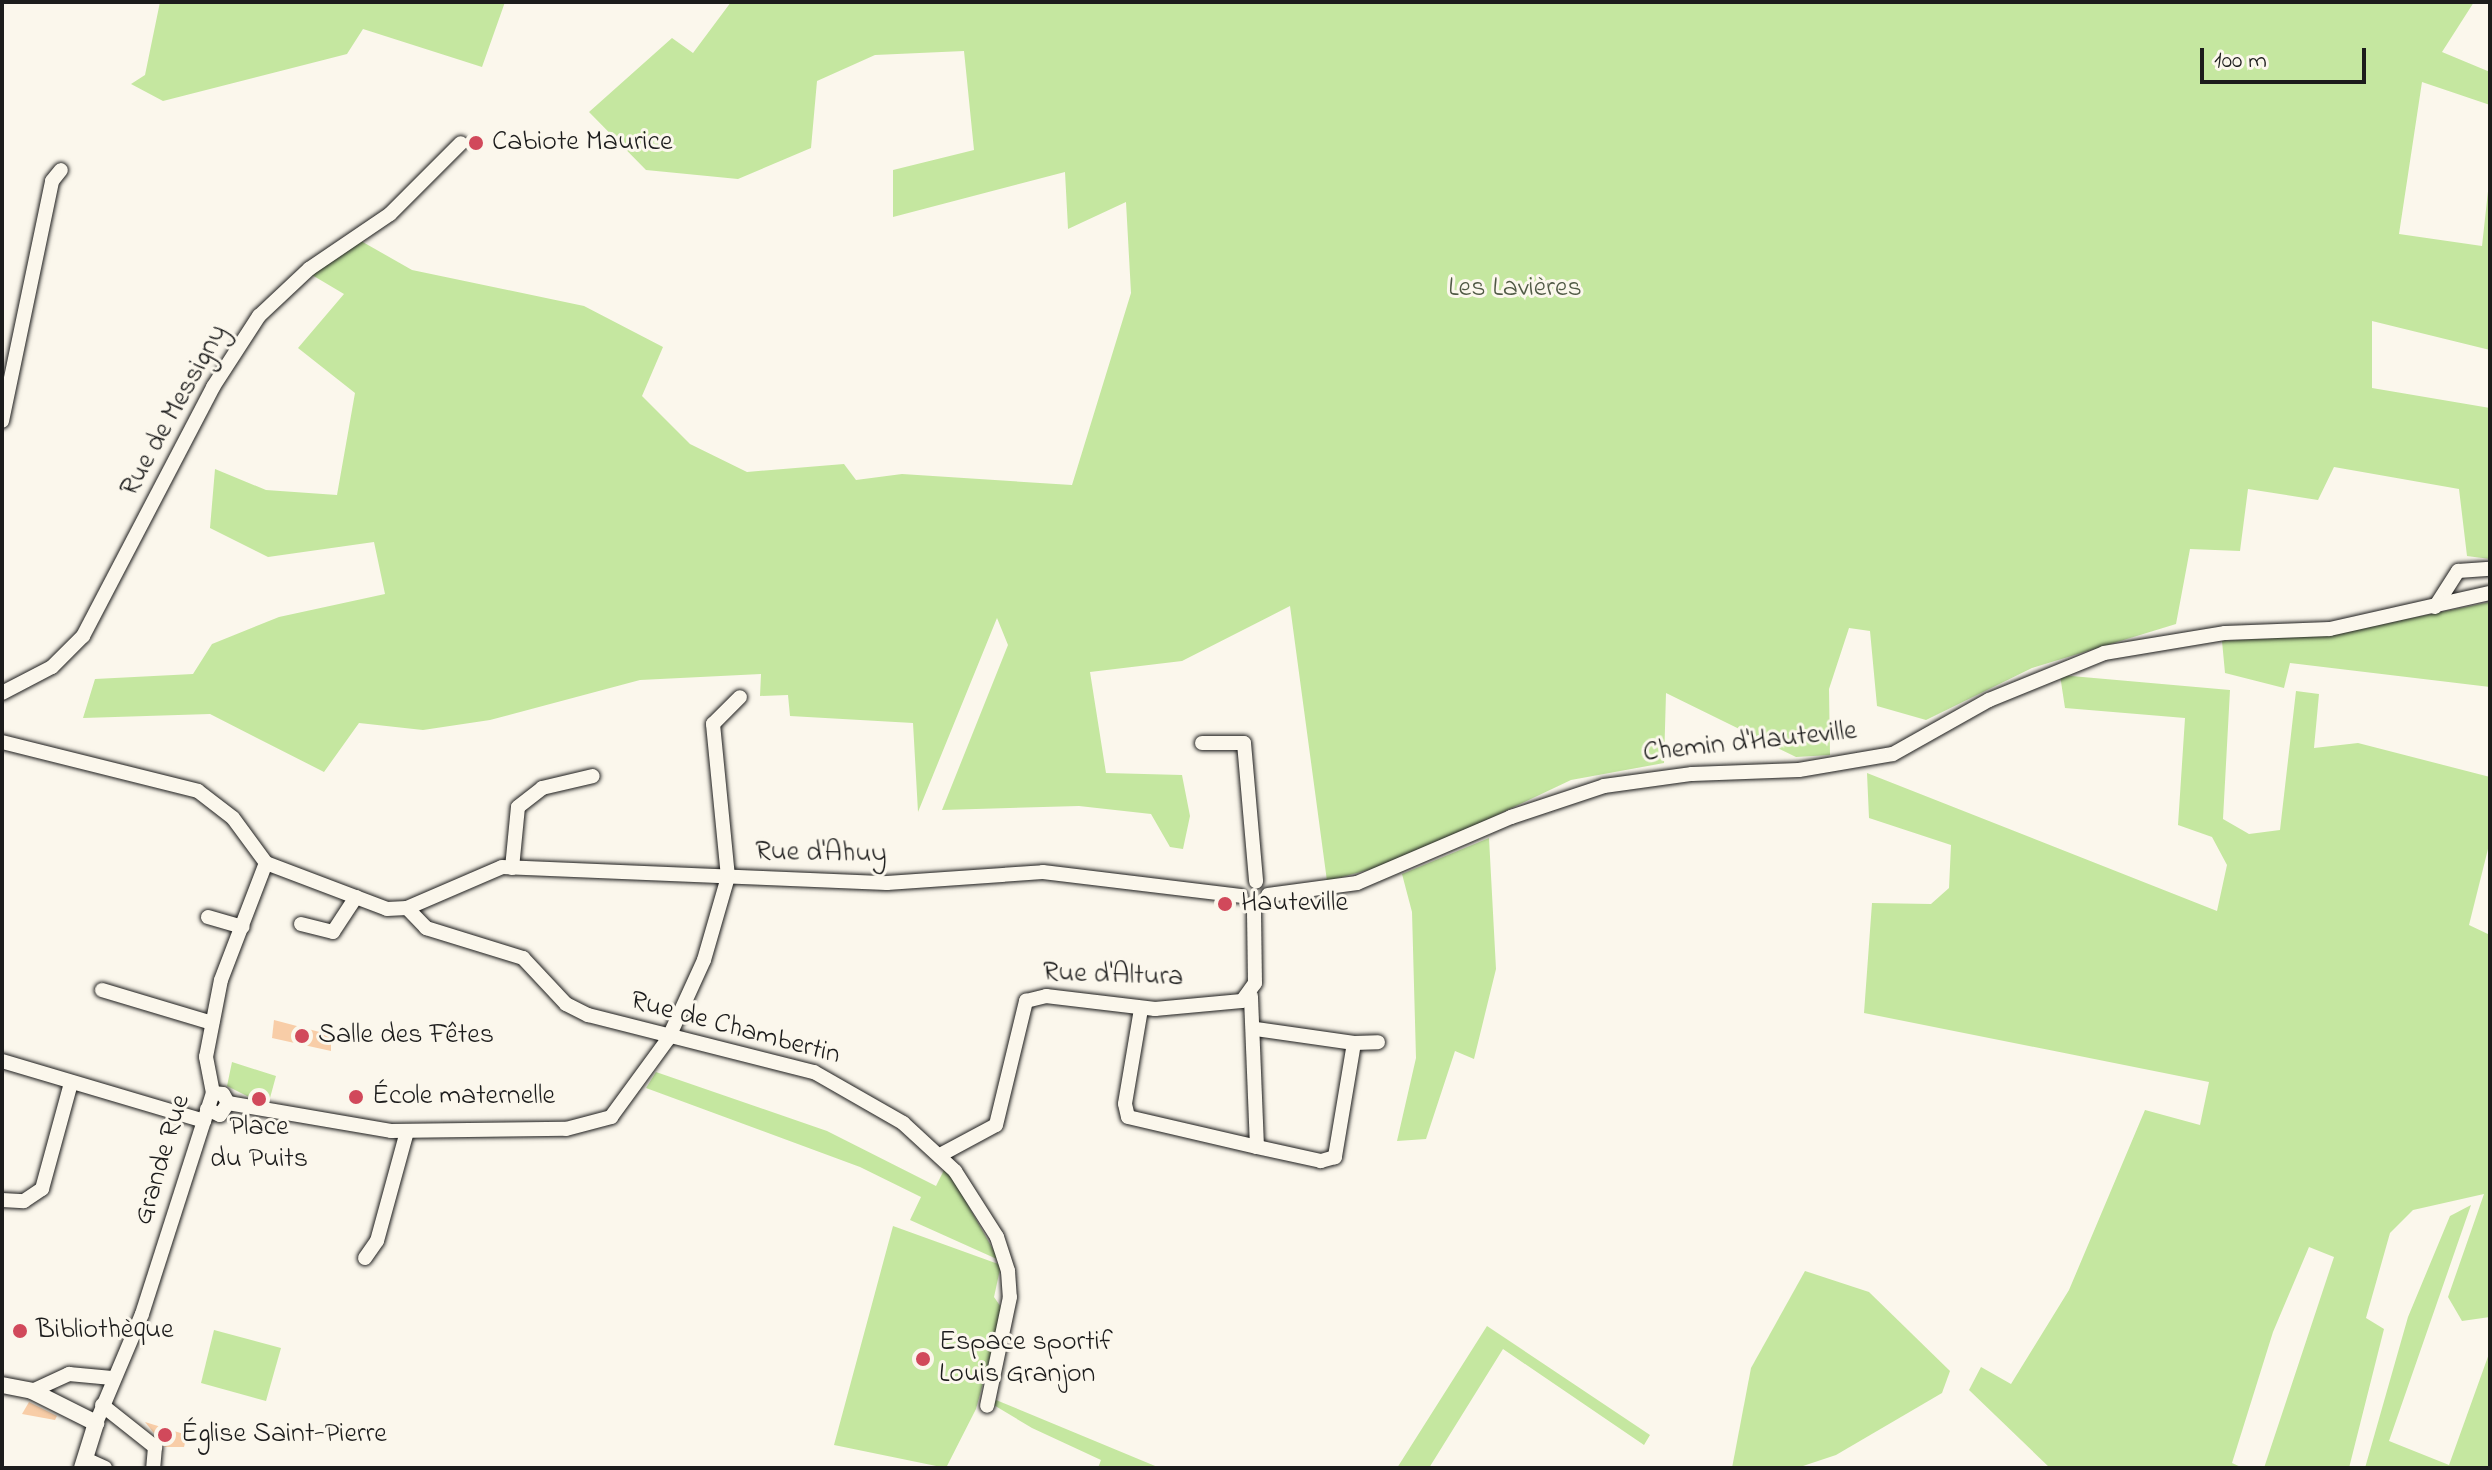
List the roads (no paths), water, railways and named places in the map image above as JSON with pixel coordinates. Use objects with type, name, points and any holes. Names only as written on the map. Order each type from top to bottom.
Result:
[{"type":"street","name":"Rue de Messigny","points":[[2,693],[52,667],[83,636],[213,387],[259,316],[309,269],[390,214],[461,143]]},
{"type":"street","points":[[2,421],[52,181],[61,170]]},
{"type":"street","points":[[2435,607],[2458,571],[2490,569]]},
{"type":"street","name":"Chemin d'Hauteville","points":[[1268,895],[1357,883],[1430,856],[1511,817],[1604,786],[1692,774],[1799,770],[1893,754],[2001,694],[2104,653],[2225,633],[2330,629],[2490,593]]},
{"type":"street","points":[[228,1103],[407,1131],[566,1129],[603,1122],[629,1099],[668,1039],[704,960],[728,877],[713,724],[740,697]]},
{"type":"street","points":[[2,742],[198,791],[240,826],[266,863]]},
{"type":"street","points":[[1202,743],[1244,743],[1256,881],[1268,895],[1254,909],[1251,996],[1256,1029],[1257,1147]]},
{"type":"street","points":[[512,868],[518,807],[542,788],[593,776]]},
{"type":"street","name":"Rue de Chambertin","points":[[266,863],[356,897],[407,908],[426,928],[529,962],[576,1010],[668,1039],[832,1079],[878,1105],[942,1154],[997,1237],[1008,1271],[1010,1297],[987,1406]]},
{"type":"street","name":"Grande Rue","points":[[96,1423],[112,1378],[142,1314],[213,1093],[205,1068],[212,1023],[266,863]]},
{"type":"street","name":"Rue d'Ahuy","points":[[407,908],[492,869],[512,868],[887,883],[1043,872],[1241,896]]},
{"type":"street","points":[[1254,909],[1241,896],[1245,885],[1256,881]]},
{"type":"street","points":[[301,924],[333,932],[356,897]]},
{"type":"street","points":[[208,917],[243,927]]},
{"type":"street","points":[[102,990],[212,1023]]},
{"type":"street","name":"Rue d'Altura","points":[[942,1154],[996,1125],[1021,1013],[1031,997],[1141,1009],[1229,1003],[1251,996]]},
{"type":"street","points":[[1141,1009],[1128,1117],[1257,1147],[1334,1159],[1354,1043]]},
{"type":"street","points":[[1256,1029],[1354,1043],[1378,1042]]},
{"type":"street","points":[[2,1061],[71,1083],[206,1115],[220,1115],[228,1103]]},
{"type":"street","points":[[2,1200],[24,1201],[42,1189],[71,1083]]},
{"type":"street","points":[[213,1093],[223,1094],[228,1103]]},
{"type":"street","points":[[365,1258],[381,1229],[407,1131]]},
{"type":"street","points":[[32,1391],[69,1374],[112,1378]]},
{"type":"street","points":[[2,1385],[32,1391],[96,1423],[84,1463],[105,1468]]},
{"type":"street","points":[[102,1405],[155,1447],[153,1468]]},
{"type":"place","name":"Cabiote Maurice","points":[[476,143]]},
{"type":"place","name":"Hauteville","points":[[1225,904]]},
{"type":"place","name":"Salle des Fêtes","points":[[302,1036]]},
{"type":"place","name":"École maternelle","points":[[356,1097]]},
{"type":"place","name":"Place du Puits","points":[[259,1099]]},
{"type":"place","name":"Bibliothèque","points":[[20,1331]]},
{"type":"place","name":"Espace sportif Louis Granjon","points":[[923,1359]]},
{"type":"place","name":"Église Saint-Pierre","points":[[165,1435]]},
{"type":"park label","name":"Les Lavières","points":[[1515,289]]}]
